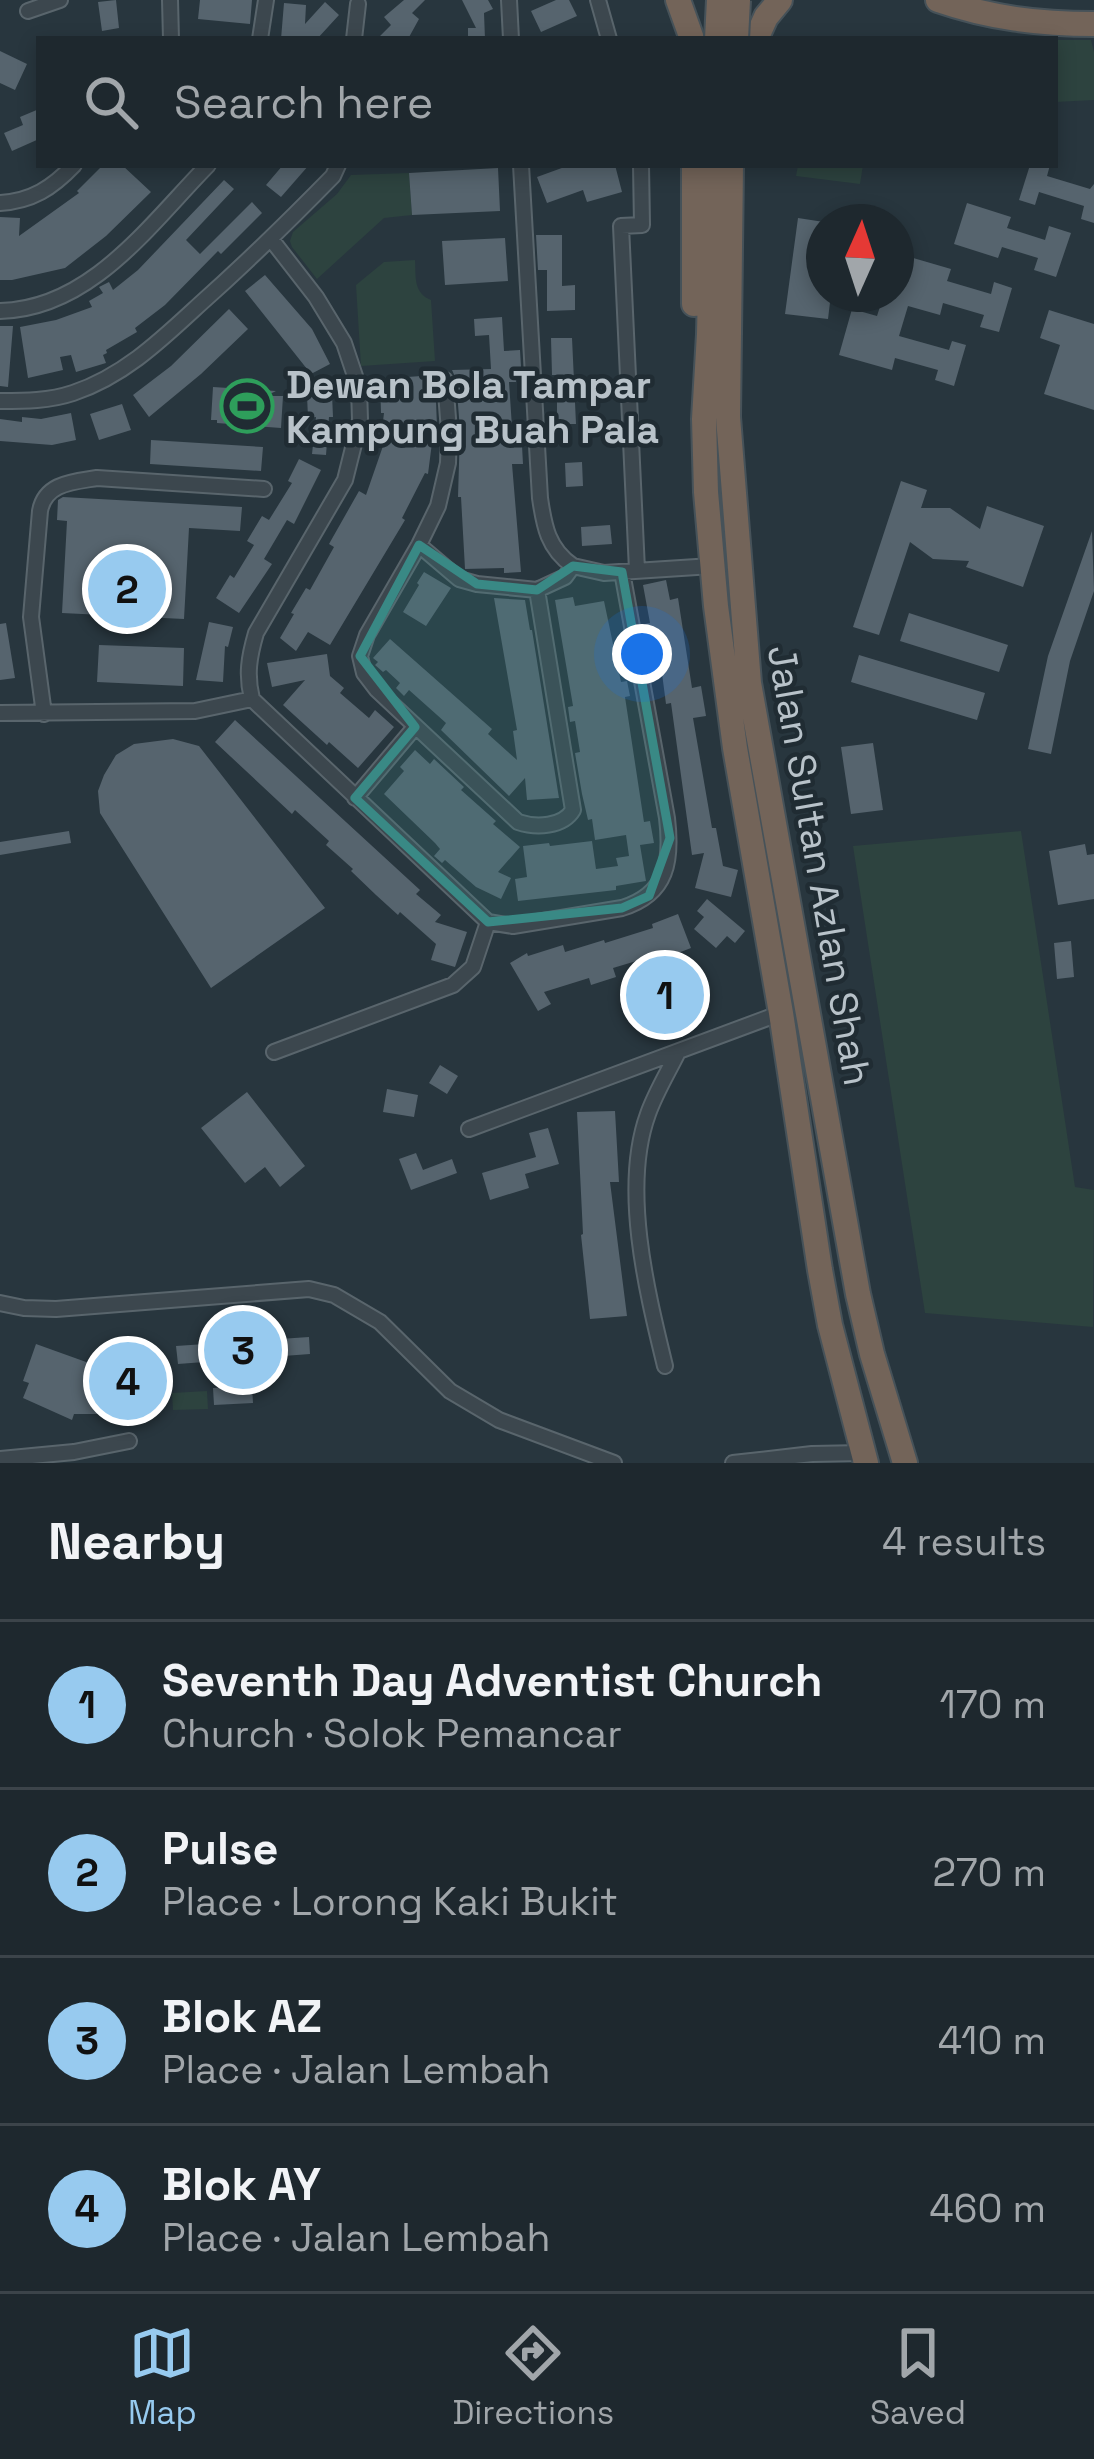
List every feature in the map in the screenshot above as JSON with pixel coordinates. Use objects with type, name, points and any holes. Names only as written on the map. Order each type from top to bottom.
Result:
[{"type":"highway","points":[[679,0],[697,36]]},
{"type":"highway","points":[[697,0],[698,36]]},
{"type":"highway","points":[[717,36],[719,0]]},
{"type":"highway","points":[[736,36],[738,0]]},
{"type":"highway","points":[[753,36],[759,0]]},
{"type":"highway","points":[[754,36],[780,0]]},
{"type":"highway","points":[[938,0],[997,18],[1094,24]]},
{"type":"highway","points":[[995,0],[1034,9],[1094,10]]},
{"type":"highway","points":[[701,36],[724,20],[742,26],[750,36]]},
{"type":"highway","points":[[694,168],[694,352],[704,419]]},
{"type":"highway","points":[[713,168],[719,270]]},
{"type":"highway","points":[[719,270],[731,168]]},
{"type":"highway","points":[[728,380],[740,311],[746,168]]},
{"type":"highway","name":"Jalan Sultan Azlan Shah","points":[[719,270],[704,419],[712,566],[737,764],[830,1325],[865,1458]]},
{"type":"highway","name":"Jalan Sultan Azlan Shah","points":[[719,270],[731,479],[754,724],[858,1294],[905,1463]]},
{"type":"street","points":[[28,11],[60,0]]},
{"type":"street","points":[[170,0],[171,36]]},
{"type":"street","points":[[260,36],[266,0]]},
{"type":"street","points":[[508,0],[511,36]]},
{"type":"street","points":[[598,0],[608,36]]},
{"type":"street","points":[[354,36],[359,1]]},
{"type":"street","points":[[0,203],[36,196],[71,168]]},
{"type":"street","points":[[0,311],[51,301],[91,280],[205,168]]},
{"type":"street","points":[[0,401],[42,400],[72,393],[109,378],[147,353],[271,239],[337,168]]},
{"type":"street","points":[[521,168],[543,522],[550,542],[573,566],[604,573],[712,566]]},
{"type":"street","points":[[271,239],[344,343],[359,388],[360,420],[345,480],[256,633],[248,661],[252,699],[488,922],[513,926],[622,908],[649,896],[666,870],[670,838],[630,571],[622,226],[642,225],[641,168]]},
{"type":"street","points":[[445,380],[448,463],[438,506],[367,634],[360,656],[364,673],[415,727],[518,822],[532,826],[560,823],[572,815],[573,805],[537,590]]},
{"type":"street","points":[[44,714],[31,617],[40,511],[48,492],[97,478],[264,489]]},
{"type":"street","points":[[418,545],[466,582],[537,590],[565,577],[573,566]]},
{"type":"street","points":[[0,713],[195,711],[252,699]]},
{"type":"street","points":[[355,797],[415,727]]},
{"type":"street","points":[[274,1052],[453,986],[473,967],[488,922]]},
{"type":"street","points":[[469,1130],[781,1013]]},
{"type":"street","points":[[664,1366],[642,1252],[639,1168],[647,1115],[677,1054]]},
{"type":"street","points":[[0,1303],[56,1309],[309,1289],[334,1294],[380,1322],[450,1391],[499,1420],[614,1463]]},
{"type":"street","points":[[0,1459],[75,1458],[129,1442]]},
{"type":"street","points":[[734,1463],[812,1454],[865,1458]]},
{"type":"highlighted area","points":[[419,545],[477,584],[537,590],[573,566],[622,572],[670,838],[649,896],[622,908],[488,922],[355,798],[415,727],[360,656]]},
{"type":"green space","points":[[1058,40],[1091,40],[1094,100],[1058,102]]},
{"type":"green space","points":[[797,168],[863,168],[860,184],[796,176]]},
{"type":"green space","points":[[409,173],[412,215],[384,218],[317,279],[292,247],[293,232],[337,194],[351,175]]},
{"type":"green space","points":[[415,260],[418,288],[431,300],[435,361],[361,366],[356,285],[384,262]]},
{"type":"green space","points":[[1021,831],[1075,1187],[1094,1190],[1093,1327],[925,1313],[853,846]]},
{"type":"green space","points":[[207,1391],[208,1409],[173,1410],[172,1393]]},
{"type":"building","points":[[116,0],[119,28],[102,31],[98,2]]},
{"type":"building","points":[[200,0],[252,0],[250,24],[198,19]]},
{"type":"building","points":[[404,0],[425,0],[412,13],[419,19],[410,36],[380,36],[391,25],[384,17]]},
{"type":"building","points":[[462,0],[488,0],[493,9],[484,13],[485,36],[468,36],[468,28],[476,28]]},
{"type":"building","points":[[556,0],[569,0],[577,16],[541,32],[531,11]]},
{"type":"building","points":[[325,2],[339,15],[320,36],[281,36],[284,3],[306,5],[305,24]]},
{"type":"building","points":[[0,51],[27,64],[15,90],[0,83]]},
{"type":"building","points":[[36,110],[36,140],[12,151],[4,133],[23,125],[20,117]]},
{"type":"building","points":[[100,168],[125,168],[151,192],[65,268],[0,280],[0,217],[20,218],[19,236]]},
{"type":"building","points":[[280,168],[306,168],[281,197],[266,185]]},
{"type":"building","points":[[498,168],[500,211],[412,215],[409,173]]},
{"type":"building","points":[[562,168],[616,168],[622,192],[587,202],[583,190],[547,203],[537,177]]},
{"type":"building","points":[[1029,168],[1049,168],[1047,176],[1090,189],[1094,184],[1094,223],[1081,219],[1084,206],[1039,192],[1035,205],[1019,200]]},
{"type":"building","points":[[224,180],[234,189],[186,240],[200,254],[252,202],[262,213],[135,328],[137,332],[106,350],[106,363],[76,372],[71,355],[60,357],[63,370],[28,378],[20,327],[92,307],[89,301],[103,293],[99,287],[109,282],[113,290],[138,270]]},
{"type":"building","points":[[967,203],[1011,217],[1007,228],[1045,240],[1049,226],[1071,233],[1056,277],[1034,270],[1038,258],[1002,247],[998,258],[954,244]]},
{"type":"building","points":[[798,218],[806,219],[806,312],[829,312],[828,319],[785,314]]},
{"type":"building","points":[[536,235],[562,235],[562,286],[575,285],[575,310],[547,311],[547,270],[538,270]]},
{"type":"building","points":[[505,238],[508,281],[445,285],[442,241]]},
{"type":"building","points":[[914,258],[951,269],[947,281],[991,294],[994,282],[1012,288],[999,332],[980,327],[984,315],[943,303],[940,315],[914,308]]},
{"type":"building","points":[[265,275],[312,329],[330,364],[311,374],[245,291]]},
{"type":"building","points":[[229,309],[248,329],[149,417],[133,395],[171,366]]},
{"type":"building","points":[[1049,310],[1094,324],[1094,410],[1044,394],[1060,345],[1040,338]]},
{"type":"building","points":[[851,312],[877,316],[878,312],[906,312],[899,336],[949,350],[952,341],[966,345],[954,386],[935,380],[938,370],[895,358],[892,370],[839,355]]},
{"type":"building","points":[[502,317],[504,351],[520,350],[516,382],[509,382],[512,427],[521,427],[523,464],[512,464],[521,572],[504,573],[504,568],[465,569],[458,497],[460,430],[452,370],[491,369],[489,335],[475,336],[474,319]]},
{"type":"building","points":[[0,326],[13,326],[8,387],[0,386]]},
{"type":"building","points":[[551,338],[572,338],[576,424],[557,424]]},
{"type":"building","points":[[435,375],[437,427],[428,474],[405,520],[330,645],[308,632],[296,651],[280,638],[334,547],[329,544],[359,491],[366,495],[383,446],[380,379]]},
{"type":"building","name":"Dewan Bola Tampar Kampung Buah Pala","points":[[213,387],[276,391],[266,396],[283,396],[281,428],[211,420]]},
{"type":"building","points":[[332,394],[326,455],[312,454],[316,417],[308,418],[307,395]]},
{"type":"building","points":[[122,404],[131,430],[99,440],[90,414]]},
{"type":"building","points":[[71,413],[76,440],[52,445],[0,441],[0,419],[22,422],[22,417]]},
{"type":"building","points":[[151,440],[263,447],[261,471],[150,464]]},
{"type":"building","points":[[299,459],[321,470],[294,524],[287,520],[264,559],[272,564],[239,613],[216,598],[254,545],[247,541],[262,516],[269,520],[292,483],[288,481]]},
{"type":"building","points":[[582,462],[583,486],[566,487],[565,463]]},
{"type":"building","points":[[901,481],[927,490],[921,508],[950,508],[980,529],[987,506],[1044,526],[1023,587],[966,567],[969,561],[933,559],[910,542],[879,635],[853,627]]},
{"type":"building","points":[[58,500],[242,507],[240,531],[189,528],[184,619],[62,613],[67,521],[57,520]]},
{"type":"building","points":[[610,525],[612,544],[582,546],[581,527]]},
{"type":"building","points":[[1092,531],[1094,591],[1070,661],[1051,754],[1028,749],[1048,656]]},
{"type":"building","points":[[424,572],[451,588],[426,626],[403,612]]},
{"type":"building","points":[[666,580],[670,600],[678,598],[692,688],[701,686],[706,716],[693,718],[723,866],[738,870],[731,897],[695,888],[704,853],[692,855],[671,703],[666,704],[658,643],[649,645],[645,624],[650,623],[643,585]]},
{"type":"building","points":[[573,597],[575,606],[604,601],[621,682],[627,681],[630,696],[625,697],[644,822],[650,821],[654,843],[640,845],[646,881],[616,886],[616,890],[518,901],[515,879],[527,877],[523,846],[592,841],[596,869],[618,866],[616,858],[629,856],[626,835],[595,840],[582,794],[575,753],[580,752],[575,721],[570,722],[568,707],[573,706],[555,600]]},
{"type":"building","points":[[494,598],[525,600],[559,798],[527,800],[525,778],[509,796],[441,730],[446,723],[409,690],[404,696],[396,688],[400,683],[375,665],[378,662],[373,658],[390,639],[492,729],[488,734],[517,760],[513,731],[517,730]]},
{"type":"building","points":[[909,613],[1008,645],[999,672],[900,641]]},
{"type":"building","points":[[209,622],[233,627],[225,646],[223,682],[196,680]]},
{"type":"building","points":[[6,623],[15,678],[0,680],[0,624]]},
{"type":"building","points":[[99,645],[184,648],[183,686],[97,682]]},
{"type":"building","points":[[327,654],[330,676],[344,688],[340,693],[369,718],[375,710],[394,727],[358,768],[283,705],[305,680],[272,687],[267,663]]},
{"type":"building","points":[[859,655],[985,693],[977,720],[851,682]]},
{"type":"building","points":[[235,720],[420,890],[416,894],[441,915],[435,922],[467,932],[455,967],[431,960],[436,944],[376,895],[326,845],[329,841],[295,810],[292,814],[215,742]]},
{"type":"building","points":[[173,739],[199,746],[325,908],[211,988],[100,813],[98,791],[116,755],[134,744]]},
{"type":"building","points":[[873,743],[883,810],[851,814],[841,747]]},
{"type":"building","points":[[415,750],[430,764],[434,759],[520,847],[498,872],[511,878],[501,899],[434,856],[440,849],[384,794]]},
{"type":"building","points":[[69,831],[71,843],[0,855],[0,842]]},
{"type":"building","points":[[1085,844],[1087,855],[1094,854],[1094,899],[1058,905],[1049,851]]},
{"type":"building","points":[[707,899],[745,931],[735,943],[727,936],[716,948],[694,929],[704,917],[697,911]]},
{"type":"building","points":[[678,914],[691,948],[613,968],[616,977],[591,985],[589,978],[544,992],[551,1004],[538,1011],[510,963],[527,953],[563,945],[565,952],[605,943],[653,928],[652,924]]},
{"type":"building","points":[[1071,941],[1074,977],[1057,979],[1054,943]]},
{"type":"building","points":[[440,1065],[458,1076],[447,1094],[429,1083]]},
{"type":"building","points":[[387,1089],[418,1095],[414,1117],[383,1112]]},
{"type":"building","points":[[247,1092],[305,1166],[280,1187],[265,1167],[245,1183],[201,1128]]},
{"type":"building","points":[[615,1111],[619,1182],[610,1182],[627,1316],[590,1319],[581,1235],[577,1112]]},
{"type":"building","points":[[548,1128],[559,1164],[525,1174],[529,1188],[490,1200],[482,1173],[536,1157],[529,1133]]},
{"type":"building","points":[[416,1153],[423,1170],[452,1159],[457,1173],[411,1190],[399,1159]]},
{"type":"building","points":[[309,1337],[310,1354],[178,1364],[176,1346]]},
{"type":"building","points":[[129,1341],[135,1422],[117,1423],[117,1414],[74,1414],[72,1420],[23,1398],[29,1383],[23,1381],[36,1344],[114,1372],[112,1342]]},
{"type":"building","points":[[252,1386],[253,1403],[214,1405],[213,1388]]},
{"type":"place","name":"Dewan Bola Tampar Kampung Buah Pala","points":[[247,406]]},
{"type":"place","name":"Pulse","points":[[127,589]]},
{"type":"place","name":"Seventh Day Adventist Church","points":[[665,995]]},
{"type":"place","name":"Blok AZ","points":[[243,1350]]},
{"type":"place","name":"Blok AY","points":[[128,1381]]}]
